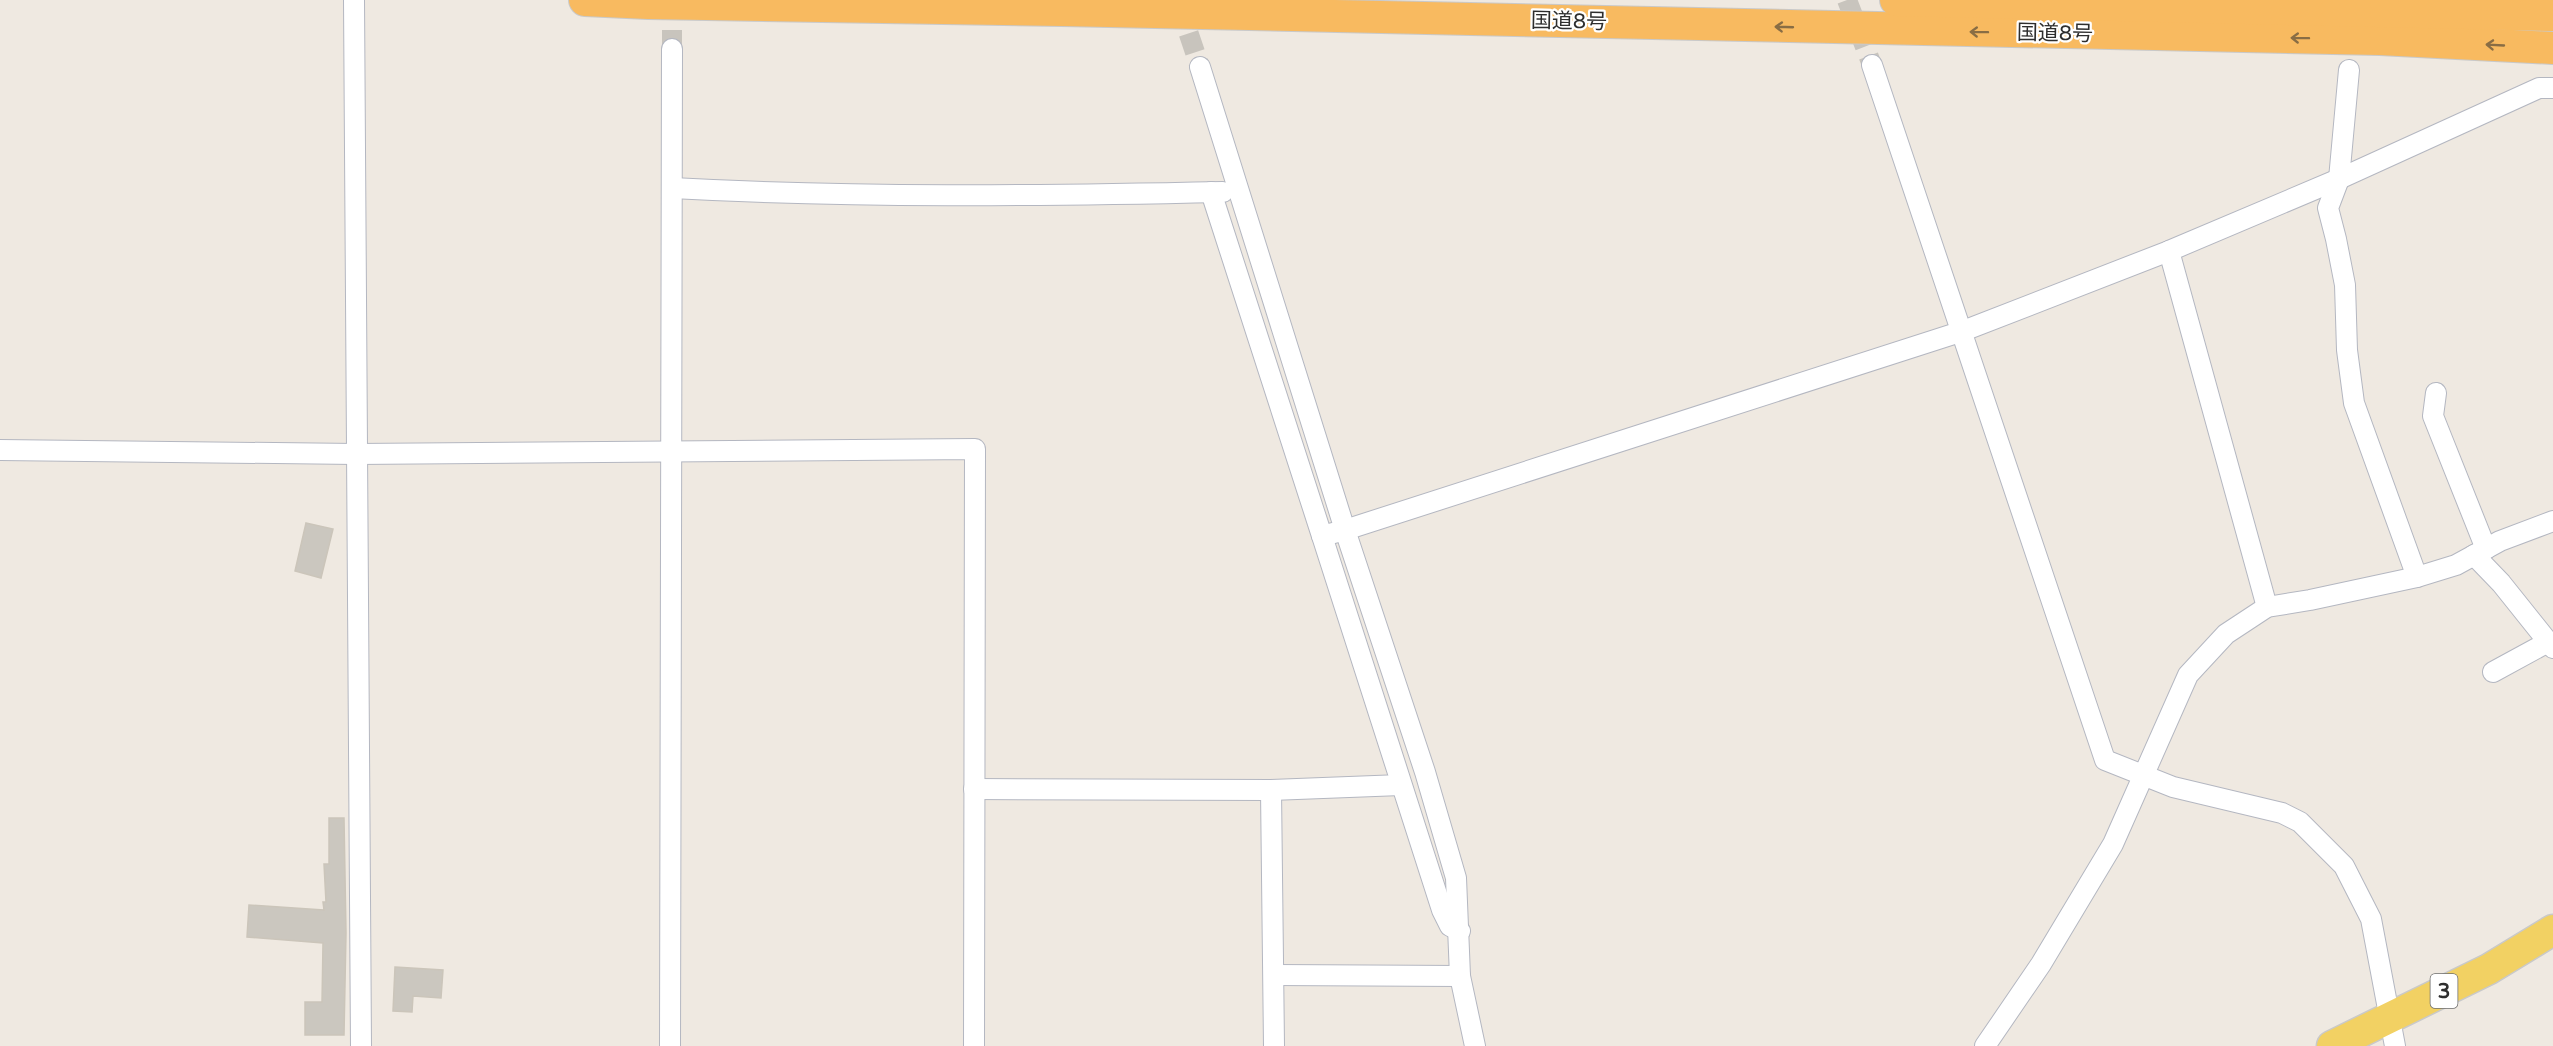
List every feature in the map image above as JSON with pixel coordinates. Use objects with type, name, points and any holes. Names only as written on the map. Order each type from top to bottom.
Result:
[{"type":"highway","name":"国道8号","points":[[585,0],[2380,39],[2553,48]]},
{"type":"highway","name":"国道8号","points":[[1896,0],[2553,15]]},
{"type":"main road","name":"3","points":[[2332,1046],[2392,1033],[2553,930]]},
{"type":"street","points":[[354,0],[361,1046]]},
{"type":"street","points":[[670,1046],[672,49]]},
{"type":"street","points":[[1872,65],[2105,760],[2173,787],[2282,813],[2300,822],[2344,866],[2371,919],[2392,1033]]},
{"type":"street","points":[[1200,67],[1345,531],[1425,772],[1456,878],[1460,931],[1460,976],[1475,1046]]},
{"type":"street","points":[[2349,70],[2339,179],[2328,208],[2345,285],[2348,350],[2354,403],[2417,578]]},
{"type":"street","points":[[1322,536],[1345,531],[1963,332],[2169,251],[2339,179],[2539,88],[2553,88]]},
{"type":"street","points":[[672,188],[801,194],[1069,196],[1238,192]]},
{"type":"street","points":[[1211,192],[1442,910],[1450,926],[1460,931]]},
{"type":"street","points":[[2169,251],[2267,607]]},
{"type":"street","points":[[2436,393],[2433,416],[2480,552],[2550,645],[2493,672]]},
{"type":"street","points":[[0,450],[356,454],[975,449],[974,1046]]},
{"type":"street","points":[[1985,1046],[2041,964],[2113,844],[2188,675],[2226,634],[2267,607],[2417,578],[2456,565],[2480,552],[2553,521]]},
{"type":"street","points":[[974,789],[1271,790],[1401,785]]},
{"type":"street","points":[[1271,790],[1274,1046]]},
{"type":"street","points":[[1274,975],[1460,976]]},
{"type":"building","points":[[306,523],[333,529],[321,578],[295,571]]},
{"type":"building","points":[[329,818],[344,818],[346,933],[344,1035],[305,1035],[305,1002],[322,1002],[323,943],[247,937],[249,905],[324,910],[323,902],[326,902],[324,864],[329,864]]},
{"type":"building","points":[[395,967],[443,970],[441,998],[413,996],[412,1012],[393,1011]]},
{"type":"tunnel","points":[[672,0],[672,49]]},
{"type":"tunnel","points":[[1847,0],[1872,65]]},
{"type":"tunnel","points":[[1179,5],[1200,67]]}]
